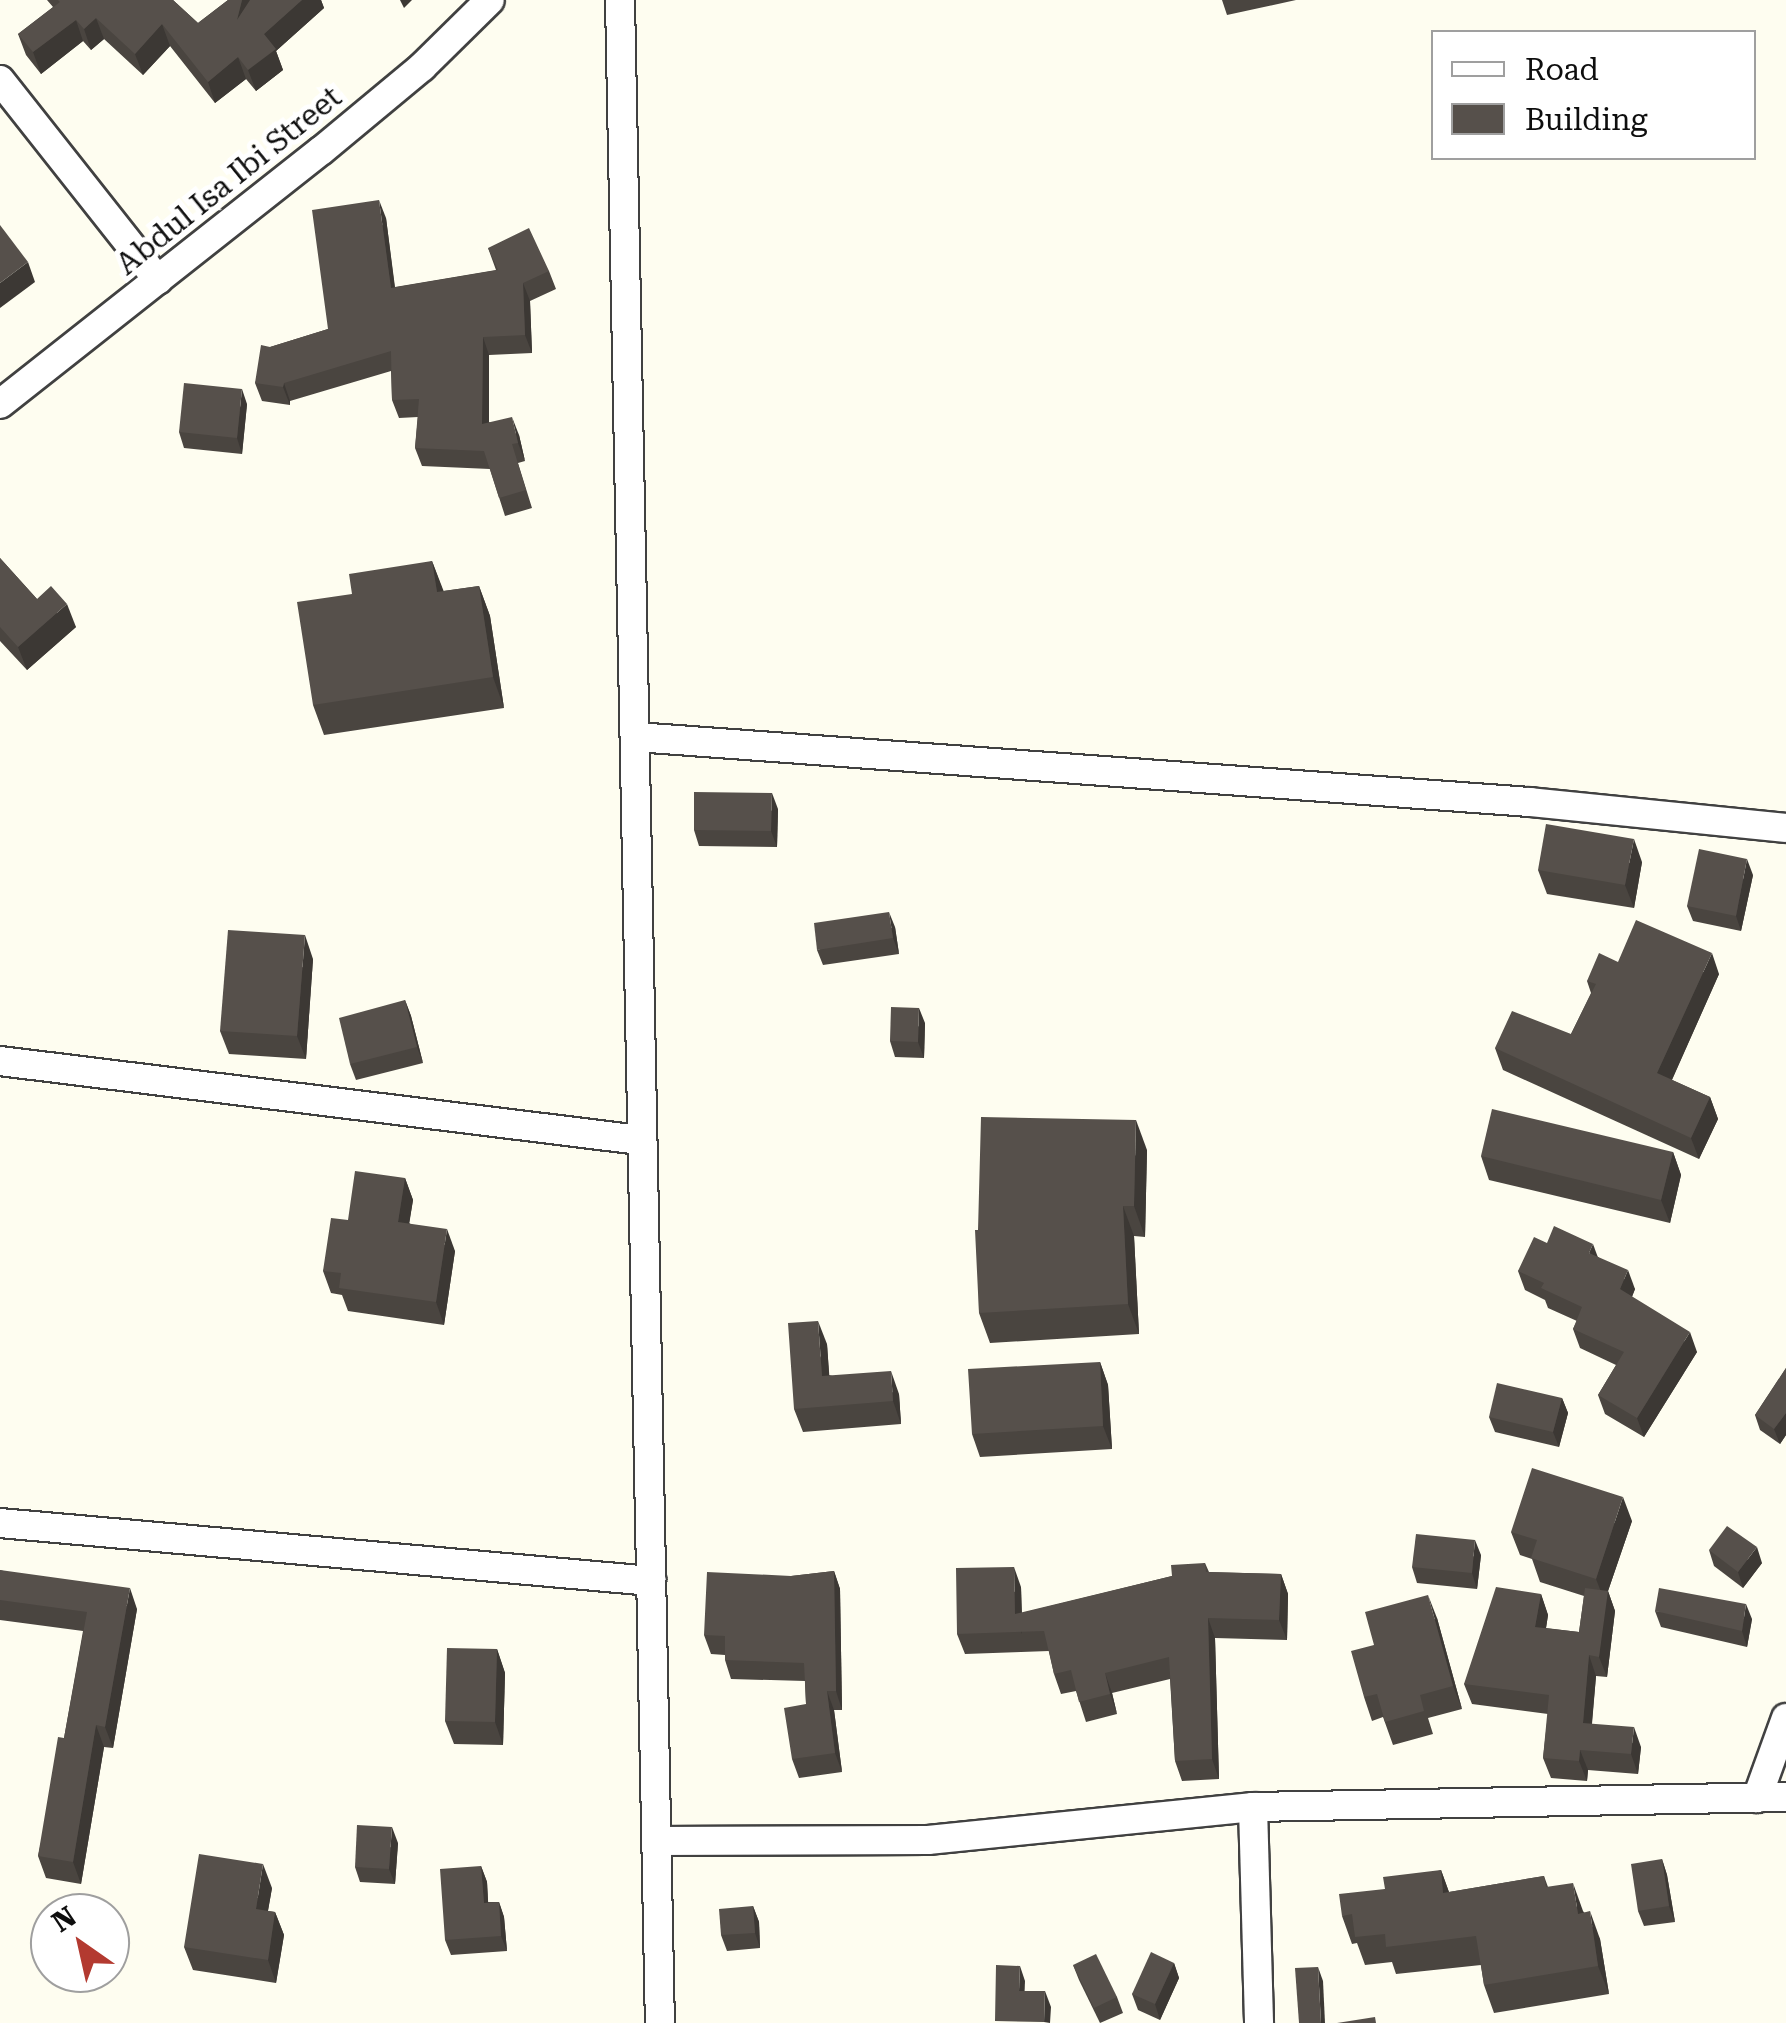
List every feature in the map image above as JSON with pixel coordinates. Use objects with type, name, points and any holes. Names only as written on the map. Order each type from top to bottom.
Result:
[{"type":"street","name":"Abdul Isa Ibi Street","points":[[0,404],[422,67],[490,0]]},
{"type":"street","points":[[620,0],[660,2023]]},
{"type":"street","points":[[0,80],[158,280]]},
{"type":"street","points":[[636,737],[1530,802],[1786,828]]},
{"type":"street","points":[[0,1060],[640,1140]]},
{"type":"street","points":[[0,1523],[651,1581]]},
{"type":"street","points":[[1757,1798],[1786,1718]]},
{"type":"street","points":[[656,1842],[928,1840],[1253,1806],[1786,1797]]},
{"type":"street","points":[[1253,1806],[1259,2023]]},
{"type":"building","points":[[58,0],[173,0],[198,23],[228,0],[242,0],[237,20],[250,0],[302,0],[264,34],[276,49],[248,70],[238,57],[208,82],[162,24],[135,54],[96,18],[84,29],[76,20],[33,52],[18,34]]},
{"type":"building","points":[[379,200],[391,288],[498,270],[488,248],[529,228],[549,271],[523,283],[525,335],[483,337],[482,424],[512,417],[518,443],[512,444],[526,490],[499,498],[484,451],[415,448],[419,399],[392,400],[391,351],[284,383],[283,387],[255,383],[261,345],[270,347],[328,329],[312,210]]},
{"type":"building","points":[[0,225],[28,262],[0,283]]},
{"type":"building","points":[[184,383],[242,389],[237,438],[179,432]]},
{"type":"building","points":[[0,558],[37,599],[51,586],[67,604],[18,647],[0,627]]},
{"type":"building","points":[[432,561],[437,592],[479,586],[493,677],[313,705],[297,602],[352,594],[349,574]]},
{"type":"building","points":[[694,792],[772,793],[771,831],[694,830]]},
{"type":"building","points":[[1546,824],[1634,839],[1625,885],[1538,870]]},
{"type":"building","points":[[1699,849],[1747,859],[1736,916],[1687,906]]},
{"type":"building","points":[[889,912],[893,938],[817,950],[814,923]]},
{"type":"building","points":[[1636,920],[1712,953],[1657,1073],[1710,1097],[1691,1138],[1495,1048],[1512,1011],[1571,1034],[1596,984],[1587,981],[1599,953],[1618,962]]},
{"type":"building","points":[[228,930],[305,935],[297,1036],[220,1031]]},
{"type":"building","points":[[405,1000],[417,1047],[350,1064],[339,1018]]},
{"type":"building","points":[[891,1007],[919,1008],[918,1042],[890,1041]]},
{"type":"building","points":[[1492,1109],[1673,1152],[1661,1200],[1481,1156]]},
{"type":"building","points":[[981,1117],[1136,1120],[1134,1206],[1123,1206],[1128,1304],[979,1313],[975,1230]]},
{"type":"building","points":[[355,1171],[405,1178],[398,1222],[447,1229],[436,1302],[339,1288],[341,1273],[323,1271],[331,1218],[348,1220]]},
{"type":"building","points":[[1554,1226],[1593,1244],[1589,1253],[1628,1270],[1620,1289],[1690,1332],[1637,1418],[1598,1395],[1624,1352],[1573,1329],[1582,1307],[1541,1288],[1544,1283],[1518,1271],[1534,1237],[1547,1243]]},
{"type":"building","points":[[818,1321],[822,1376],[891,1371],[893,1401],[794,1409],[788,1323]]},
{"type":"building","points":[[1100,1362],[1103,1426],[972,1434],[968,1369]]},
{"type":"building","points":[[1786,1368],[1786,1413],[1774,1429],[1755,1415]]},
{"type":"building","points":[[1497,1383],[1562,1398],[1553,1432],[1489,1417]]},
{"type":"building","points":[[1532,1468],[1623,1497],[1596,1579],[1531,1558],[1537,1540],[1511,1532]]},
{"type":"building","points":[[1727,1526],[1757,1547],[1738,1572],[1709,1550]]},
{"type":"building","points":[[1416,1534],[1475,1540],[1472,1573],[1412,1567]]},
{"type":"building","points":[[1205,1563],[1206,1572],[1281,1574],[1279,1620],[1208,1618],[1212,1759],[1175,1761],[1169,1657],[1105,1673],[1110,1694],[1079,1702],[1071,1670],[1054,1674],[1044,1631],[957,1634],[956,1568],[1014,1567],[1015,1614],[1172,1576],[1171,1565]]},
{"type":"building","points":[[0,1570],[130,1588],[105,1727],[96,1725],[73,1862],[38,1856],[58,1737],[64,1738],[87,1612],[0,1600]]},
{"type":"building","points":[[834,1571],[836,1691],[827,1691],[835,1753],[792,1759],[784,1708],[806,1704],[804,1663],[725,1660],[725,1636],[704,1635],[707,1572],[791,1576]]},
{"type":"building","points":[[1496,1587],[1541,1594],[1535,1627],[1579,1632],[1585,1588],[1608,1591],[1599,1657],[1589,1655],[1583,1723],[1634,1727],[1631,1754],[1580,1750],[1579,1761],[1543,1758],[1549,1695],[1464,1684]]},
{"type":"building","points":[[1659,1588],[1746,1604],[1742,1631],[1655,1611]]},
{"type":"building","points":[[1428,1595],[1453,1686],[1420,1695],[1424,1711],[1385,1722],[1377,1694],[1364,1697],[1351,1651],[1374,1645],[1365,1612]]},
{"type":"building","points":[[447,1648],[497,1649],[495,1722],[445,1721]]},
{"type":"building","points":[[357,1825],[392,1827],[389,1869],[355,1867]]},
{"type":"building","points":[[199,1854],[263,1864],[256,1909],[275,1912],[268,1960],[184,1947]]},
{"type":"building","points":[[1662,1859],[1669,1906],[1638,1911],[1631,1864]]},
{"type":"building","points":[[481,1866],[484,1903],[499,1902],[501,1936],[445,1940],[440,1869]]},
{"type":"building","points":[[1441,1870],[1443,1893],[1544,1876],[1546,1887],[1573,1883],[1578,1914],[1590,1911],[1598,1966],[1484,1985],[1476,1936],[1386,1947],[1385,1934],[1355,1937],[1352,1914],[1342,1916],[1339,1894],[1385,1889],[1383,1877]]},
{"type":"building","points":[[753,1906],[755,1933],[721,1935],[719,1909]]},
{"type":"building","points":[[1151,1952],[1174,1963],[1155,2004],[1132,1994]]},
{"type":"building","points":[[1096,1954],[1117,1997],[1094,2008],[1073,1965]]},
{"type":"building","points":[[996,1965],[1020,1966],[1019,1991],[1045,1991],[1044,2022],[995,2021]]},
{"type":"building","points":[[1318,1967],[1321,2023],[1299,2023],[1295,1968]]},
{"type":"building","points":[[1375,2017],[1376,2023],[1337,2023]]}]
